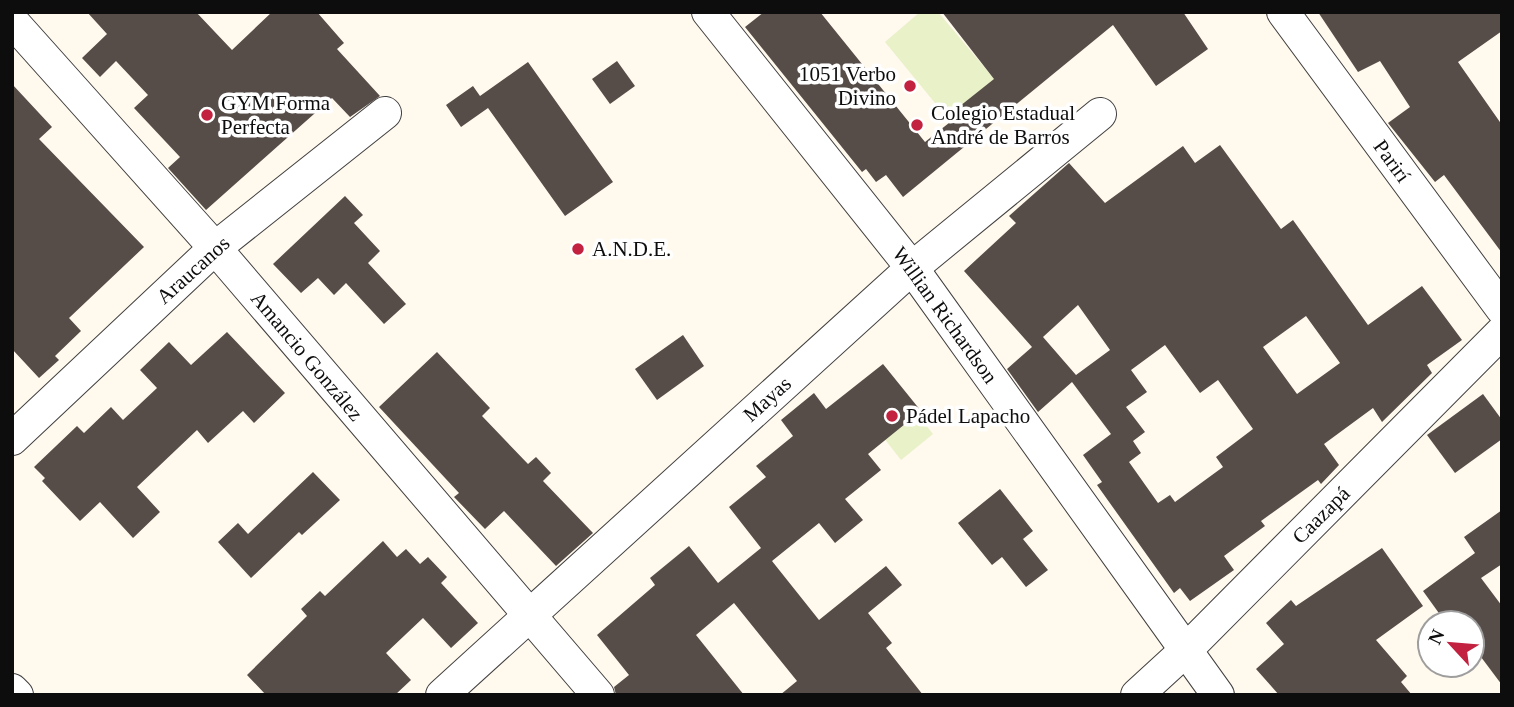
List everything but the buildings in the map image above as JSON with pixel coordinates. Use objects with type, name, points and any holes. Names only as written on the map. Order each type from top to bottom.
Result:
[{"type":"street","name":"Willian Richardson","points":[[708,12],[912,268],[1218,695]]},
{"type":"street","name":"Parirí","points":[[1283,12],[1502,309]]},
{"type":"street","name":"Amancio González","points":[[12,21],[215,248],[598,695]]},
{"type":"street","name":"Araucanos","points":[[12,439],[215,248],[385,113]]},
{"type":"street","name":"Mayas","points":[[442,695],[912,268],[1100,114]]},
{"type":"street","name":"Caazapá","points":[[1138,695],[1502,332]]},
{"type":"street","points":[[12,690],[17,695]]},
{"type":"green space","points":[[920,12],[938,12],[996,81],[949,120],[885,42]]},
{"type":"green space","name":"Pádel Lapacho","points":[[883,372],[933,434],[901,460],[852,397]]},
{"type":"place","name":"1051 Verbo Divino","points":[[910,86]]},
{"type":"place","name":"GYM Forma Perfecta","points":[[207,115]]},
{"type":"place","name":"Colegio Estadual André de Barros","points":[[917,125]]},
{"type":"place","name":"A.N.D.E.","points":[[578,249]]},
{"type":"place","name":"Pádel Lapacho","points":[[892,416]]}]
